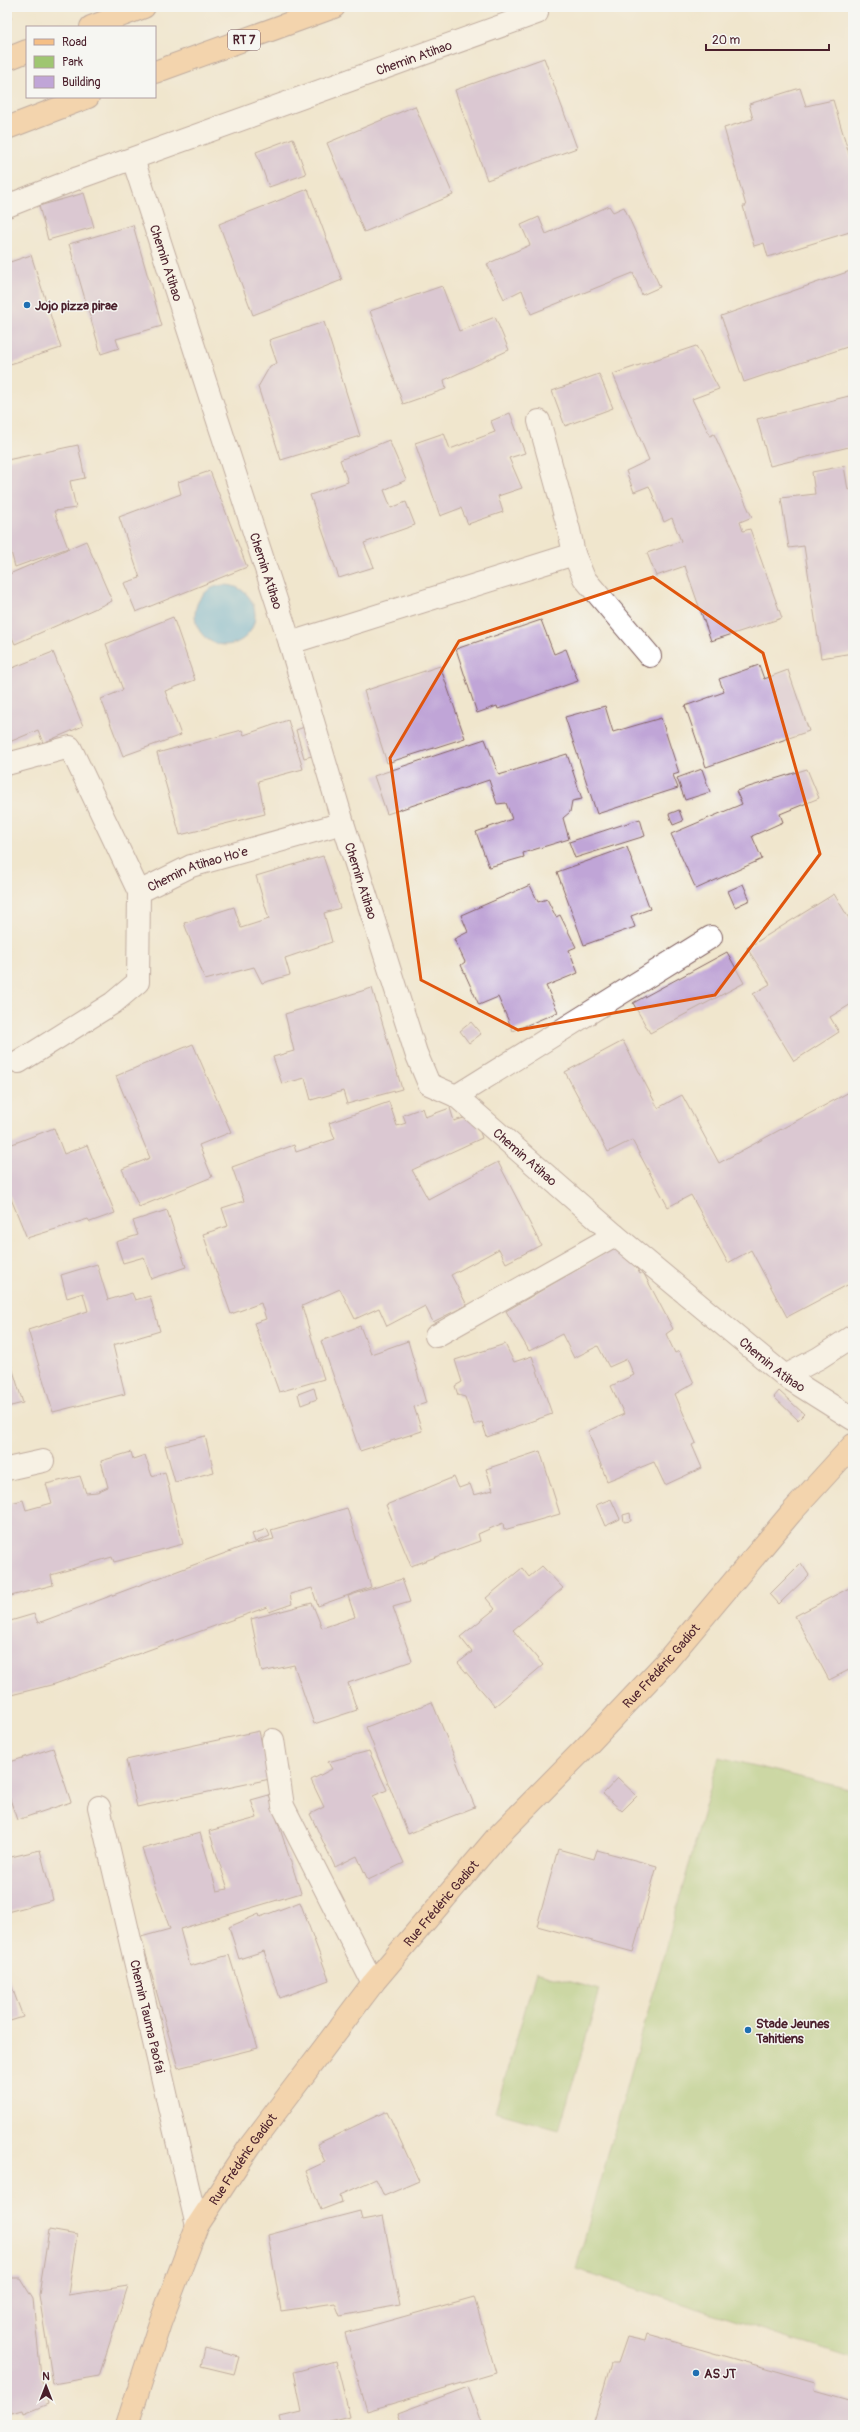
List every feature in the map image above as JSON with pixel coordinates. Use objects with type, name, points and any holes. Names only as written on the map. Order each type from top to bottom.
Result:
[{"type":"main road","points":[[94,26],[144,7]]},
{"type":"main road","name":"RT 7","points":[[156,72],[334,7]]},
{"type":"main road","points":[[7,59],[26,51]]},
{"type":"main road","points":[[7,128],[85,98]]},
{"type":"main road","name":"Rue Frédéric Gadiot","points":[[127,2425],[160,2323],[197,2226],[250,2146],[373,1983],[495,1839],[582,1751],[665,1663],[791,1513],[853,1445]]},
{"type":"street","name":"Chemin Atihao","points":[[7,206],[537,13]]},
{"type":"street","name":"Chemin Atihao","points":[[133,159],[290,643],[343,823],[416,1053],[428,1084],[456,1096],[615,1235],[785,1376],[853,1419]]},
{"type":"street","points":[[538,421],[569,530],[574,554],[584,578],[650,656]]},
{"type":"street","points":[[290,643],[574,554]]},
{"type":"street","points":[[7,764],[70,747],[139,892]]},
{"type":"street","name":"Chemin Atihao Ho'e","points":[[19,1062],[113,1003],[138,982],[139,892],[191,866],[343,823]]},
{"type":"street","points":[[456,1096],[711,936]]},
{"type":"street","points":[[436,1336],[615,1235]]},
{"type":"street","points":[[785,1376],[819,1358],[853,1336]]},
{"type":"street","points":[[7,1469],[43,1461]]},
{"type":"street","points":[[273,1740],[282,1806],[373,1983]]},
{"type":"street","name":"Chemin Tauma Paofai","points":[[99,1807],[197,2226]]},
{"type":"highlighted area","points":[[653,577],[763,653],[820,854],[715,995],[518,1030],[421,980],[390,758],[459,641]]},
{"type":"green space","name":"Stade Jeunes Tahitiens","points":[[719,1757],[853,1790],[853,2359],[576,2269]]},
{"type":"green space","points":[[536,1972],[600,1990],[559,2130],[495,2112]]},
{"type":"water","points":[[225,585],[242,590],[250,598],[255,615],[250,632],[242,640],[225,645],[208,640],[200,632],[195,615],[200,598],[208,590]]},
{"type":"building","points":[[544,58],[577,148],[487,180],[455,90]]},
{"type":"building","points":[[800,88],[806,106],[833,100],[853,167],[853,231],[768,257],[764,243],[754,246],[743,206],[746,206],[724,128],[753,119],[749,104]]},
{"type":"building","points":[[415,106],[453,195],[364,232],[327,143]]},
{"type":"building","points":[[293,138],[306,174],[269,187],[256,152]]},
{"type":"building","points":[[308,189],[342,280],[253,315],[219,224]]},
{"type":"building","points":[[84,193],[94,227],[48,240],[39,206]]},
{"type":"building","points":[[609,206],[613,212],[624,207],[660,287],[642,295],[633,273],[531,314],[522,290],[504,299],[487,264],[530,245],[521,225],[539,217],[546,234]]},
{"type":"building","points":[[133,225],[162,326],[116,339],[119,348],[101,354],[69,244]]},
{"type":"building","name":"Jojo pizza pirae","points":[[31,255],[61,348],[7,365],[7,263]]},
{"type":"building","points":[[853,270],[853,345],[744,382],[721,316]]},
{"type":"building","points":[[442,286],[459,331],[495,317],[509,350],[444,380],[446,389],[403,404],[370,311]]},
{"type":"building","points":[[324,322],[360,436],[281,460],[258,387],[270,366],[277,363],[269,340]]},
{"type":"building","points":[[696,346],[719,389],[692,399],[710,436],[714,434],[752,517],[740,522],[743,531],[750,529],[782,618],[711,641],[685,566],[656,576],[647,553],[681,541],[672,518],[664,522],[649,486],[634,492],[626,471],[649,460],[613,374]]},
{"type":"building","points":[[599,374],[613,408],[565,426],[552,391]]},
{"type":"building","points":[[853,395],[853,446],[770,466],[757,419]]},
{"type":"building","points":[[510,413],[525,453],[509,458],[522,488],[498,496],[503,512],[468,524],[461,508],[440,516],[415,443],[444,433],[450,449],[495,432],[491,421]]},
{"type":"building","points":[[389,440],[406,480],[384,490],[391,508],[406,502],[415,525],[364,543],[374,567],[339,578],[310,495],[348,482],[340,460]]},
{"type":"building","points":[[78,445],[85,478],[70,481],[76,508],[54,511],[68,548],[15,567],[7,536],[7,460]]},
{"type":"building","points":[[844,466],[848,490],[853,489],[853,653],[821,658],[804,546],[789,548],[781,498],[815,494],[812,472]]},
{"type":"building","points":[[210,471],[247,567],[136,612],[124,583],[140,578],[119,517],[181,494],[178,482]]},
{"type":"building","points":[[86,541],[112,601],[15,644],[7,626],[7,575]]},
{"type":"building","points":[[173,617],[195,680],[165,691],[181,735],[123,756],[101,699],[123,690],[106,644]]},
{"type":"building","points":[[541,620],[554,654],[566,649],[578,681],[498,709],[497,706],[477,713],[456,649]]},
{"type":"building","points":[[53,652],[83,726],[43,743],[38,730],[7,743],[7,670]]},
{"type":"building","points":[[759,665],[764,679],[788,670],[809,731],[706,767],[685,706],[724,692],[719,679]]},
{"type":"building","points":[[440,666],[465,738],[387,763],[364,691]]},
{"type":"building","points":[[605,706],[613,732],[661,718],[679,773],[673,775],[678,788],[597,814],[565,717]]},
{"type":"building","points":[[288,720],[303,769],[258,781],[265,814],[180,835],[157,753],[242,730],[244,735]]},
{"type":"building","points":[[307,726],[316,755],[304,758],[296,730]]},
{"type":"building","points":[[485,739],[499,775],[567,754],[582,799],[572,801],[570,812],[563,818],[569,839],[523,853],[524,857],[489,867],[476,832],[512,819],[506,803],[497,804],[489,780],[387,814],[374,776]]},
{"type":"building","points":[[702,769],[710,792],[685,800],[677,778]]},
{"type":"building","points":[[807,769],[819,798],[780,814],[783,822],[752,836],[762,859],[696,889],[671,834],[742,804],[736,791]]},
{"type":"building","points":[[679,810],[683,821],[673,825],[669,814]]},
{"type":"building","points":[[640,819],[645,836],[575,858],[569,842]]},
{"type":"building","points":[[627,847],[650,909],[631,916],[635,927],[584,945],[557,872]]},
{"type":"building","points":[[323,856],[340,908],[324,913],[332,942],[285,958],[290,975],[262,983],[254,967],[205,980],[184,923],[234,907],[241,928],[269,919],[256,876]]},
{"type":"building","points":[[743,884],[750,900],[735,907],[728,891]]},
{"type":"building","points":[[530,885],[538,902],[547,899],[556,917],[560,915],[576,947],[569,950],[578,973],[546,986],[558,1012],[513,1031],[498,997],[479,1005],[461,965],[465,962],[454,939],[468,932],[461,915]]},
{"type":"building","points":[[834,894],[853,925],[853,1003],[830,1017],[839,1032],[794,1061],[753,994],[770,984],[747,948]]},
{"type":"building","points":[[727,952],[744,983],[650,1033],[633,1003]]},
{"type":"building","points":[[372,988],[402,1089],[347,1104],[343,1091],[311,1100],[305,1078],[282,1084],[273,1057],[294,1051],[285,1014]]},
{"type":"building","points":[[471,1022],[481,1034],[469,1043],[460,1031]]},
{"type":"building","points":[[623,1041],[658,1108],[682,1095],[719,1163],[853,1090],[853,1282],[787,1317],[751,1250],[728,1263],[691,1195],[668,1207],[632,1140],[608,1152],[565,1072]]},
{"type":"building","points":[[193,1044],[231,1132],[199,1145],[212,1177],[139,1207],[122,1169],[150,1158],[116,1076]]},
{"type":"building","points":[[389,1102],[397,1126],[406,1123],[403,1115],[422,1108],[425,1117],[450,1108],[454,1121],[474,1115],[482,1138],[412,1170],[428,1199],[498,1162],[541,1245],[506,1263],[499,1249],[451,1275],[467,1305],[433,1322],[425,1306],[387,1326],[379,1308],[355,1319],[340,1289],[302,1306],[324,1379],[279,1392],[254,1323],[266,1319],[261,1303],[231,1314],[203,1234],[228,1226],[222,1208],[244,1201],[232,1167],[294,1145],[296,1152],[335,1139],[329,1123]]},
{"type":"building","points":[[54,1128],[64,1154],[87,1145],[115,1213],[90,1222],[88,1219],[27,1238],[7,1189],[7,1146]]},
{"type":"building","points":[[167,1210],[186,1267],[151,1279],[144,1257],[123,1263],[116,1242],[138,1235],[133,1221]]},
{"type":"building","points":[[616,1247],[625,1248],[640,1274],[643,1272],[673,1329],[666,1334],[675,1353],[679,1351],[694,1383],[675,1394],[696,1443],[692,1445],[702,1468],[665,1485],[654,1462],[607,1481],[588,1431],[624,1414],[611,1386],[634,1375],[627,1359],[609,1367],[598,1346],[574,1358],[562,1334],[529,1351],[506,1311]]},
{"type":"building","points":[[97,1264],[108,1300],[132,1293],[135,1300],[150,1296],[160,1331],[113,1345],[125,1394],[53,1412],[28,1330],[88,1311],[83,1293],[67,1298],[61,1275]]},
{"type":"building","points":[[360,1326],[371,1354],[408,1341],[426,1403],[414,1407],[422,1431],[360,1451],[321,1341]]},
{"type":"building","points":[[505,1344],[514,1362],[532,1356],[552,1414],[487,1437],[482,1422],[474,1425],[465,1397],[458,1395],[455,1386],[462,1382],[455,1360]]},
{"type":"building","points":[[7,1351],[23,1403],[7,1407]]},
{"type":"building","points":[[314,1388],[317,1399],[301,1405],[298,1394]]},
{"type":"building","points":[[779,1391],[804,1414],[798,1420],[774,1397]]},
{"type":"building","points":[[205,1436],[214,1472],[175,1482],[165,1446]]},
{"type":"building","points":[[540,1451],[560,1514],[504,1530],[503,1523],[478,1534],[480,1541],[411,1566],[386,1505],[454,1477],[459,1488],[470,1484],[474,1495],[493,1490],[486,1469]]},
{"type":"building","points":[[131,1452],[133,1459],[145,1455],[152,1476],[165,1472],[183,1544],[114,1562],[112,1557],[51,1575],[53,1585],[7,1597],[7,1504],[23,1500],[26,1510],[52,1503],[46,1484],[80,1476],[86,1493],[97,1492],[108,1487],[101,1461]]},
{"type":"building","points":[[611,1499],[620,1519],[605,1526],[596,1505]]},
{"type":"building","points":[[347,1508],[371,1587],[318,1606],[312,1588],[290,1594],[292,1604],[269,1612],[267,1607],[55,1684],[11,1695],[7,1680],[7,1622],[34,1614],[38,1623],[247,1545],[274,1539],[271,1530]]},
{"type":"building","points":[[630,1513],[631,1521],[624,1522],[623,1515]]},
{"type":"building","points":[[267,1529],[270,1536],[255,1542],[252,1534]]},
{"type":"building","points":[[801,1563],[809,1575],[779,1604],[770,1594]]},
{"type":"building","points":[[542,1566],[563,1588],[513,1630],[543,1665],[495,1706],[458,1663],[472,1652],[460,1637],[495,1609],[486,1598],[522,1568],[529,1577]]},
{"type":"building","points":[[402,1579],[410,1602],[393,1607],[412,1661],[348,1683],[357,1710],[314,1724],[294,1665],[262,1672],[251,1619],[312,1603],[322,1628],[355,1617],[348,1596]]},
{"type":"building","points":[[853,1586],[853,1668],[829,1680],[795,1616]]},
{"type":"building","points":[[432,1702],[475,1807],[408,1834],[366,1727]]},
{"type":"building","points":[[259,1731],[270,1779],[137,1807],[126,1760]]},
{"type":"building","points":[[53,1748],[71,1802],[17,1820],[7,1790],[7,1763]]},
{"type":"building","points":[[369,1751],[387,1790],[373,1796],[404,1863],[368,1880],[357,1856],[335,1867],[310,1814],[324,1807],[311,1780],[332,1769],[328,1762]]},
{"type":"building","points":[[618,1778],[637,1796],[622,1811],[603,1794]]},
{"type":"building","points":[[269,1795],[301,1893],[180,1929],[190,1966],[229,1955],[258,2048],[178,2068],[141,1937],[170,1929],[142,1849],[200,1833],[217,1891],[228,1889],[209,1831],[257,1818],[251,1800]]},
{"type":"building","points":[[558,1849],[594,1859],[597,1850],[657,1866],[633,1952],[537,1926]]},
{"type":"building","points":[[40,1850],[53,1900],[7,1912],[7,1858]]},
{"type":"building","points":[[300,1902],[329,1980],[280,1998],[264,1951],[239,1959],[229,1927],[259,1914],[260,1917]]},
{"type":"building","points":[[7,1974],[23,2017],[7,2022]]},
{"type":"building","points":[[387,2111],[419,2181],[384,2196],[376,2179],[340,2195],[342,2202],[321,2210],[306,2171],[325,2162],[317,2144]]},
{"type":"building","points":[[360,2211],[362,2220],[383,2216],[400,2305],[340,2316],[335,2303],[281,2311],[268,2235]]},
{"type":"building","points":[[49,2230],[77,2235],[68,2295],[128,2286],[99,2376],[53,2384],[39,2295]]},
{"type":"building","points":[[7,2278],[20,2278],[33,2299],[41,2377],[48,2404],[23,2414],[22,2410],[11,2413],[7,2398]]},
{"type":"building","points":[[474,2297],[496,2373],[367,2411],[345,2333]]},
{"type":"building","name":"AS JT","points":[[647,2334],[815,2382],[814,2390],[853,2401],[853,2425],[593,2425],[611,2363],[618,2363],[627,2337],[645,2341]]},
{"type":"building","points":[[205,2348],[239,2357],[234,2374],[201,2366]]},
{"type":"building","points":[[336,2361],[350,2417],[318,2425],[282,2425],[280,2417],[302,2412],[294,2372]]},
{"type":"building","points":[[468,2387],[482,2425],[402,2425],[398,2413]]},
{"type":"place","name":"Jojo pizza pirae","points":[[27,305]]},
{"type":"place","name":"Stade Jeunes Tahitiens","points":[[748,2030]]},
{"type":"place","name":"AS JT","points":[[696,2373]]}]
